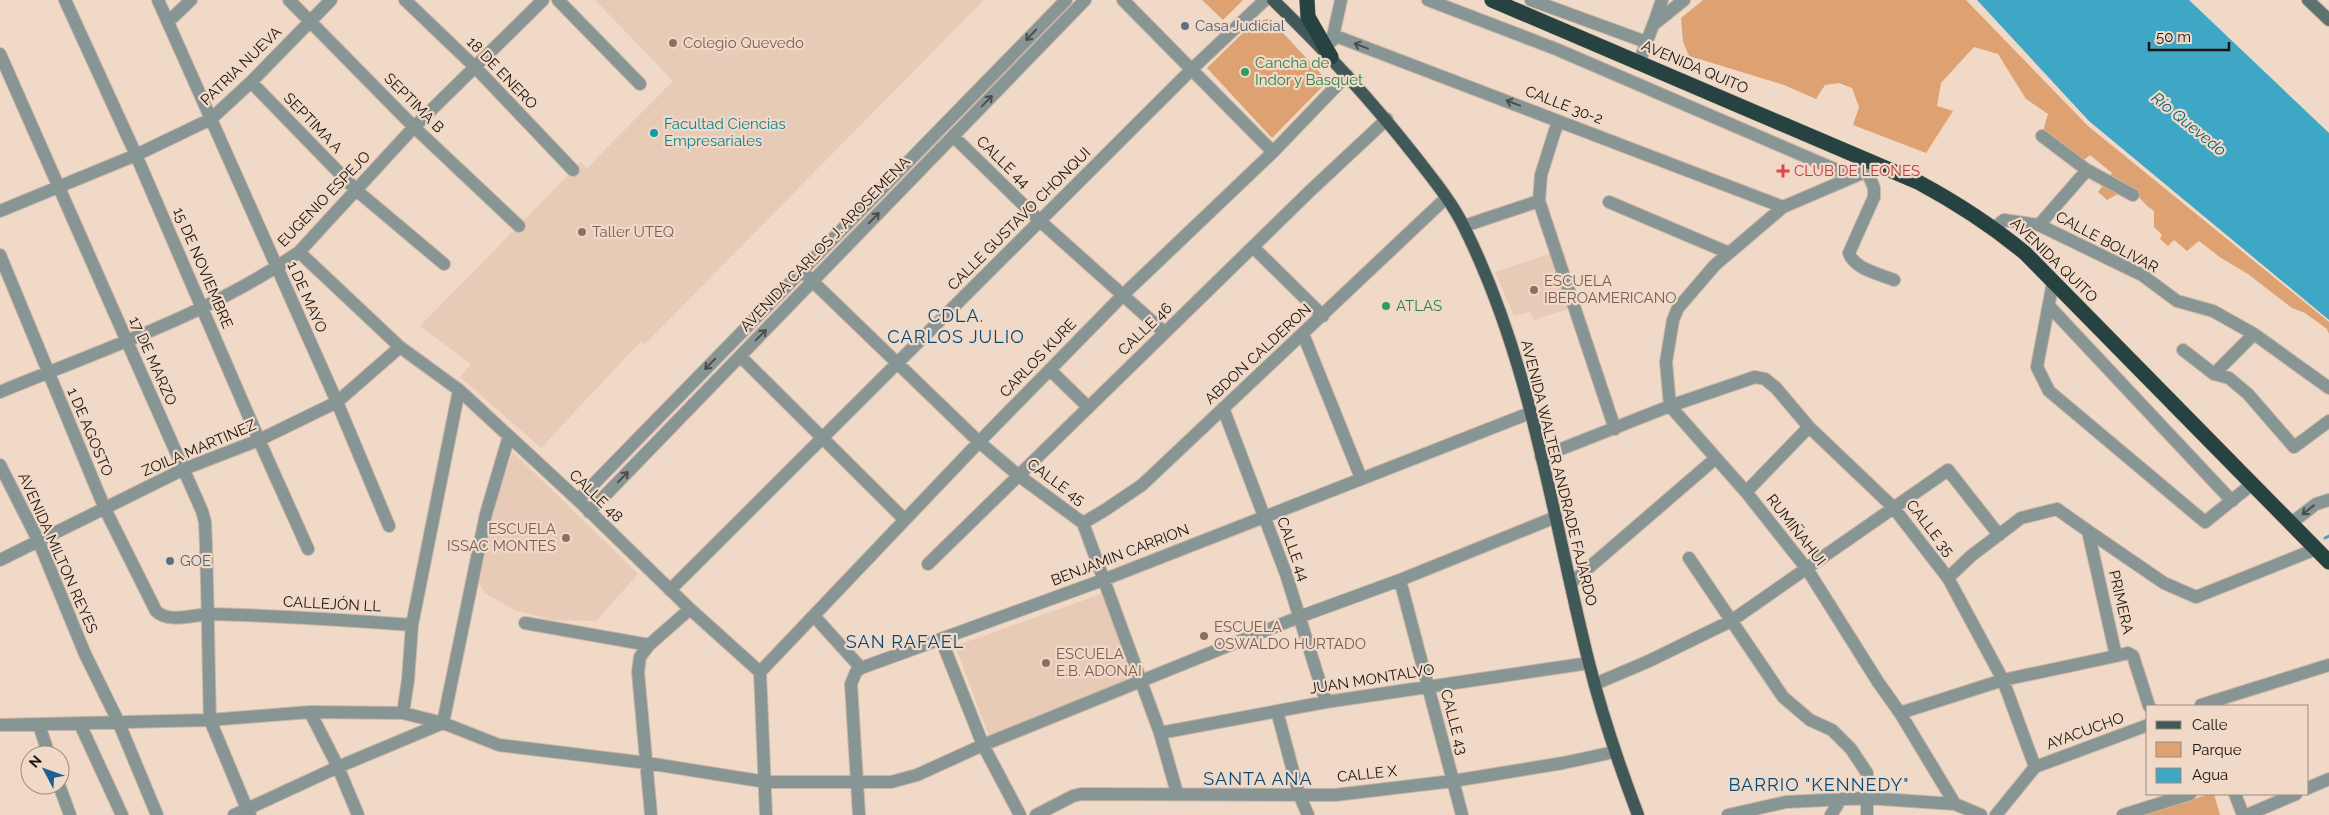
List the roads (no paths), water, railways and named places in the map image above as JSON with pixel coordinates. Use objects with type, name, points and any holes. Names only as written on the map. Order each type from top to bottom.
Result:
[{"type":"highway","points":[[1307,0],[1308,17],[1331,57]]},
{"type":"highway","name":"AVENIDA QUITO","points":[[1492,0],[1639,62],[1869,166],[1955,202],[1994,228],[2025,253],[2251,485],[2329,562]]},
{"type":"main road","name":"AVENIDA WALTER ANDRADE FAJARDO","points":[[1273,0],[1331,57],[1387,119],[1446,198],[1464,226],[1500,313],[1520,368],[1589,663],[1614,752],[1638,815]]},
{"type":"main road","points":[[2308,0],[2329,20]]},
{"type":"street","name":"15 DE NOVIEMBRE","points":[[65,0],[136,155],[308,549]]},
{"type":"street","name":"1 DE MAYO","points":[[158,0],[337,402],[389,526]]},
{"type":"street","points":[[168,22],[191,0]]},
{"type":"street","name":"SEPTIMA B","points":[[289,0],[414,127],[519,226]]},
{"type":"street","name":"PATRIA NUEVA","points":[[0,211],[136,155],[211,119],[251,82],[331,0]]},
{"type":"street","name":"18 DE ENERO","points":[[405,0],[475,67],[573,170]]},
{"type":"street","name":"EUGENIO ESPEJO","points":[[0,392],[126,342],[202,306],[276,267],[299,252],[414,127],[543,0]]},
{"type":"street","points":[[558,0],[640,84]]},
{"type":"street","name":"AVENIDA CARLOS J. AROSEMENA","points":[[578,500],[1066,0]]},
{"type":"street","name":"AVENIDA CARLOS J. AROSEMENA","points":[[589,512],[1085,0]]},
{"type":"street","points":[[1122,0],[1273,152]]},
{"type":"street","name":"CALLE GUSTAVO CHONQUI","points":[[670,590],[898,365],[1192,69],[1265,0]]},
{"type":"street","points":[[1331,57],[1333,35],[1341,0]]},
{"type":"street","points":[[1428,0],[1556,50],[1853,177]]},
{"type":"street","points":[[1531,0],[1646,42]]},
{"type":"street","points":[[1639,62],[1662,0]]},
{"type":"street","points":[[1653,25],[1684,0]]},
{"type":"street","name":"CALLE 30-2","points":[[1333,35],[1783,207]]},
{"type":"street","name":"17 DE MARZO","points":[[0,54],[198,501],[204,522],[209,614],[210,720]]},
{"type":"street","name":"CARLOS KURE","points":[[760,672],[979,442],[1124,294],[1273,152],[1347,75]]},
{"type":"street","name":"SEPTIMA A","points":[[251,82],[356,190],[444,264]]},
{"type":"street","name":"CALLE 46","points":[[928,564],[1164,332],[1387,119]]},
{"type":"street","points":[[1558,121],[1541,174],[1538,201],[1615,429]]},
{"type":"street","name":"CALLE 44","points":[[953,136],[1040,220],[1164,332]]},
{"type":"street","points":[[2042,136],[2088,170],[2133,195]]},
{"type":"street","points":[[1541,457],[1670,406],[1666,362],[1675,314],[1696,286],[1729,253],[1783,207],[1853,177],[1869,166],[1874,197],[1849,253],[1851,259],[1858,265],[1894,280]]},
{"type":"street","points":[[2039,225],[2088,170]]},
{"type":"street","name":"ABDON CALDERON","points":[[1083,522],[1105,510],[1142,485],[1446,198]]},
{"type":"street","points":[[1464,226],[1538,201]]},
{"type":"street","points":[[1609,202],[1729,253]]},
{"type":"street","name":"CALLE BOLIVAR","points":[[1994,228],[2004,220],[2039,225],[2142,275],[2177,300],[2213,310],[2254,334],[2329,388]]},
{"type":"street","points":[[1254,247],[1322,316]]},
{"type":"street","name":"CALLE 48","points":[[299,252],[400,347],[459,390],[578,500],[690,609],[760,672]]},
{"type":"street","name":"1 DE AGOSTO","points":[[0,256],[104,509],[160,615]]},
{"type":"street","name":"CALLE 45","points":[[802,271],[979,442],[1018,475],[1083,522],[1160,733],[1177,793]]},
{"type":"street","points":[[2053,282],[2037,367],[2049,391],[2205,522],[2251,485]]},
{"type":"street","points":[[2049,306],[2232,501]]},
{"type":"street","points":[[1303,334],[1361,478]]},
{"type":"street","points":[[2214,374],[2254,334]]},
{"type":"street","name":"ZOILA MARTINEZ","points":[[0,560],[184,470],[259,440],[337,402],[400,347]]},
{"type":"street","points":[[2183,350],[2214,374],[2229,378],[2248,394],[2294,447],[2329,421]]},
{"type":"street","points":[[740,356],[905,520]]},
{"type":"street","points":[[1050,370],[1088,407]]},
{"type":"street","name":"CALLE 35","points":[[1670,406],[1755,377],[1765,379],[1776,388],[1809,427],[1893,507],[1948,578],[2002,680],[2035,767]]},
{"type":"street","points":[[403,714],[408,680],[412,625],[459,390]]},
{"type":"street","name":"RUMIÑAHUI","points":[[1670,406],[1746,492],[1807,569],[1878,682],[1900,713],[1955,804]]},
{"type":"street","name":"CALLE 44","points":[[1223,408],[1286,574],[1326,702]]},
{"type":"street","name":"BENJAMIN CARRION","points":[[861,668],[1104,580],[1361,478],[1530,414]]},
{"type":"street","points":[[1746,492],[1809,427]]},
{"type":"street","points":[[443,723],[486,514],[508,436]]},
{"type":"street","points":[[1571,583],[1716,458]]},
{"type":"street","name":"AVENIDA MILTON REYES","points":[[0,465],[39,542],[85,654],[118,721],[157,815]]},
{"type":"street","points":[[1595,684],[1649,661],[1731,621],[1948,470],[1999,535]]},
{"type":"street","points":[[2290,524],[2316,504],[2329,500]]},
{"type":"street","points":[[1948,578],[1970,556],[2021,518],[2057,510],[2164,583],[2196,597],[2316,550]]},
{"type":"street","points":[[0,725],[210,720],[310,712],[403,714],[443,723],[499,745],[647,762],[766,782],[891,782],[917,775],[983,745],[1299,617],[1400,580],[1556,517]]},
{"type":"street","name":"PRIMERA","points":[[1900,713],[2002,680],[2116,656],[2088,531]]},
{"type":"street","points":[[1689,558],[1783,698],[1810,720],[1832,730],[1851,749],[1867,773],[1867,815]]},
{"type":"street","name":"CALLE 43","points":[[1400,580],[1462,815]]},
{"type":"street","points":[[651,815],[638,672],[640,657],[649,645],[690,609]]},
{"type":"street","name":"CALLEJÓN LL","points":[[160,615],[171,618],[209,614],[412,625]]},
{"type":"street","points":[[814,616],[861,668],[856,672],[851,684],[858,815]]},
{"type":"street","points":[[525,623],[649,645]]},
{"type":"street","points":[[940,639],[983,745],[1020,815]]},
{"type":"street","points":[[2116,656],[2128,653],[2133,656],[2149,705]]},
{"type":"street","name":"JUAN MONTALVO","points":[[1160,733],[1326,702],[1589,663]]},
{"type":"street","points":[[2203,705],[2329,665]]},
{"type":"street","points":[[760,672],[766,815]]},
{"type":"street","points":[[1277,711],[1299,794],[1308,815]]},
{"type":"street","points":[[310,712],[338,767],[358,815]]},
{"type":"street","points":[[210,720],[249,812]]},
{"type":"street","points":[[234,815],[249,812],[338,767],[443,723]]},
{"type":"street","points":[[80,724],[122,815]]},
{"type":"street","points":[[39,725],[46,745]]},
{"type":"street","name":"AYACUCHO","points":[[2035,767],[2146,726]]},
{"type":"street","name":"CALLE X","points":[[1036,815],[1072,796],[1081,794],[1335,794],[1453,781],[1563,764],[1614,752]]},
{"type":"street","points":[[1996,815],[2035,767]]},
{"type":"street","points":[[2309,788],[2329,779]]},
{"type":"street","points":[[63,795],[70,815]]},
{"type":"street","points":[[2124,815],[2187,795]]},
{"type":"street","points":[[2234,795],[2243,815]]},
{"type":"street","points":[[2248,815],[2294,795]]},
{"type":"street","points":[[1728,815],[1786,802],[1866,798],[1955,804],[1981,815]]},
{"type":"street","points":[[1831,815],[1840,799]]},
{"type":"water","name":"Río Quevedo","points":[[1977,0],[2189,0],[2329,133],[2329,320],[2089,121]]},
{"type":"waterway","points":[[2325,538],[2329,536]]},
{"type":"place","name":"Casa Judicial","points":[[1185,26]]},
{"type":"place","name":"Colegio Quevedo","points":[[673,43]]},
{"type":"place","name":"Cancha de Indor y Basquet","points":[[1245,72]]},
{"type":"place","name":"Facultad Ciencias Empresariales","points":[[654,133]]},
{"type":"place","name":"CLUB DE LEONES","points":[[1783,171]]},
{"type":"place","name":"Taller UTEQ","points":[[582,232]]},
{"type":"place","name":"ESCUELA IBEROAMERICANO","points":[[1534,290]]},
{"type":"place","name":"ATLAS","points":[[1386,306]]},
{"type":"place","name":"ESCUELA ISSAC MONTES","points":[[566,538]]},
{"type":"place","name":"GOE","points":[[170,561]]},
{"type":"place","name":"ESCUELA OSWALDO HURTADO","points":[[1204,636]]},
{"type":"place","name":"ESCUELA E.B. ADONAI","points":[[1046,663]]},
{"type":"district","name":"CDLA. CARLOS JULIO","points":[[956,325]]},
{"type":"district","name":"SAN RAFAEL","points":[[905,641]]},
{"type":"district","name":"SANTA ANA","points":[[1258,778]]},
{"type":"district","name":"BARRIO \"KENNEDY\"","points":[[1819,784]]}]
